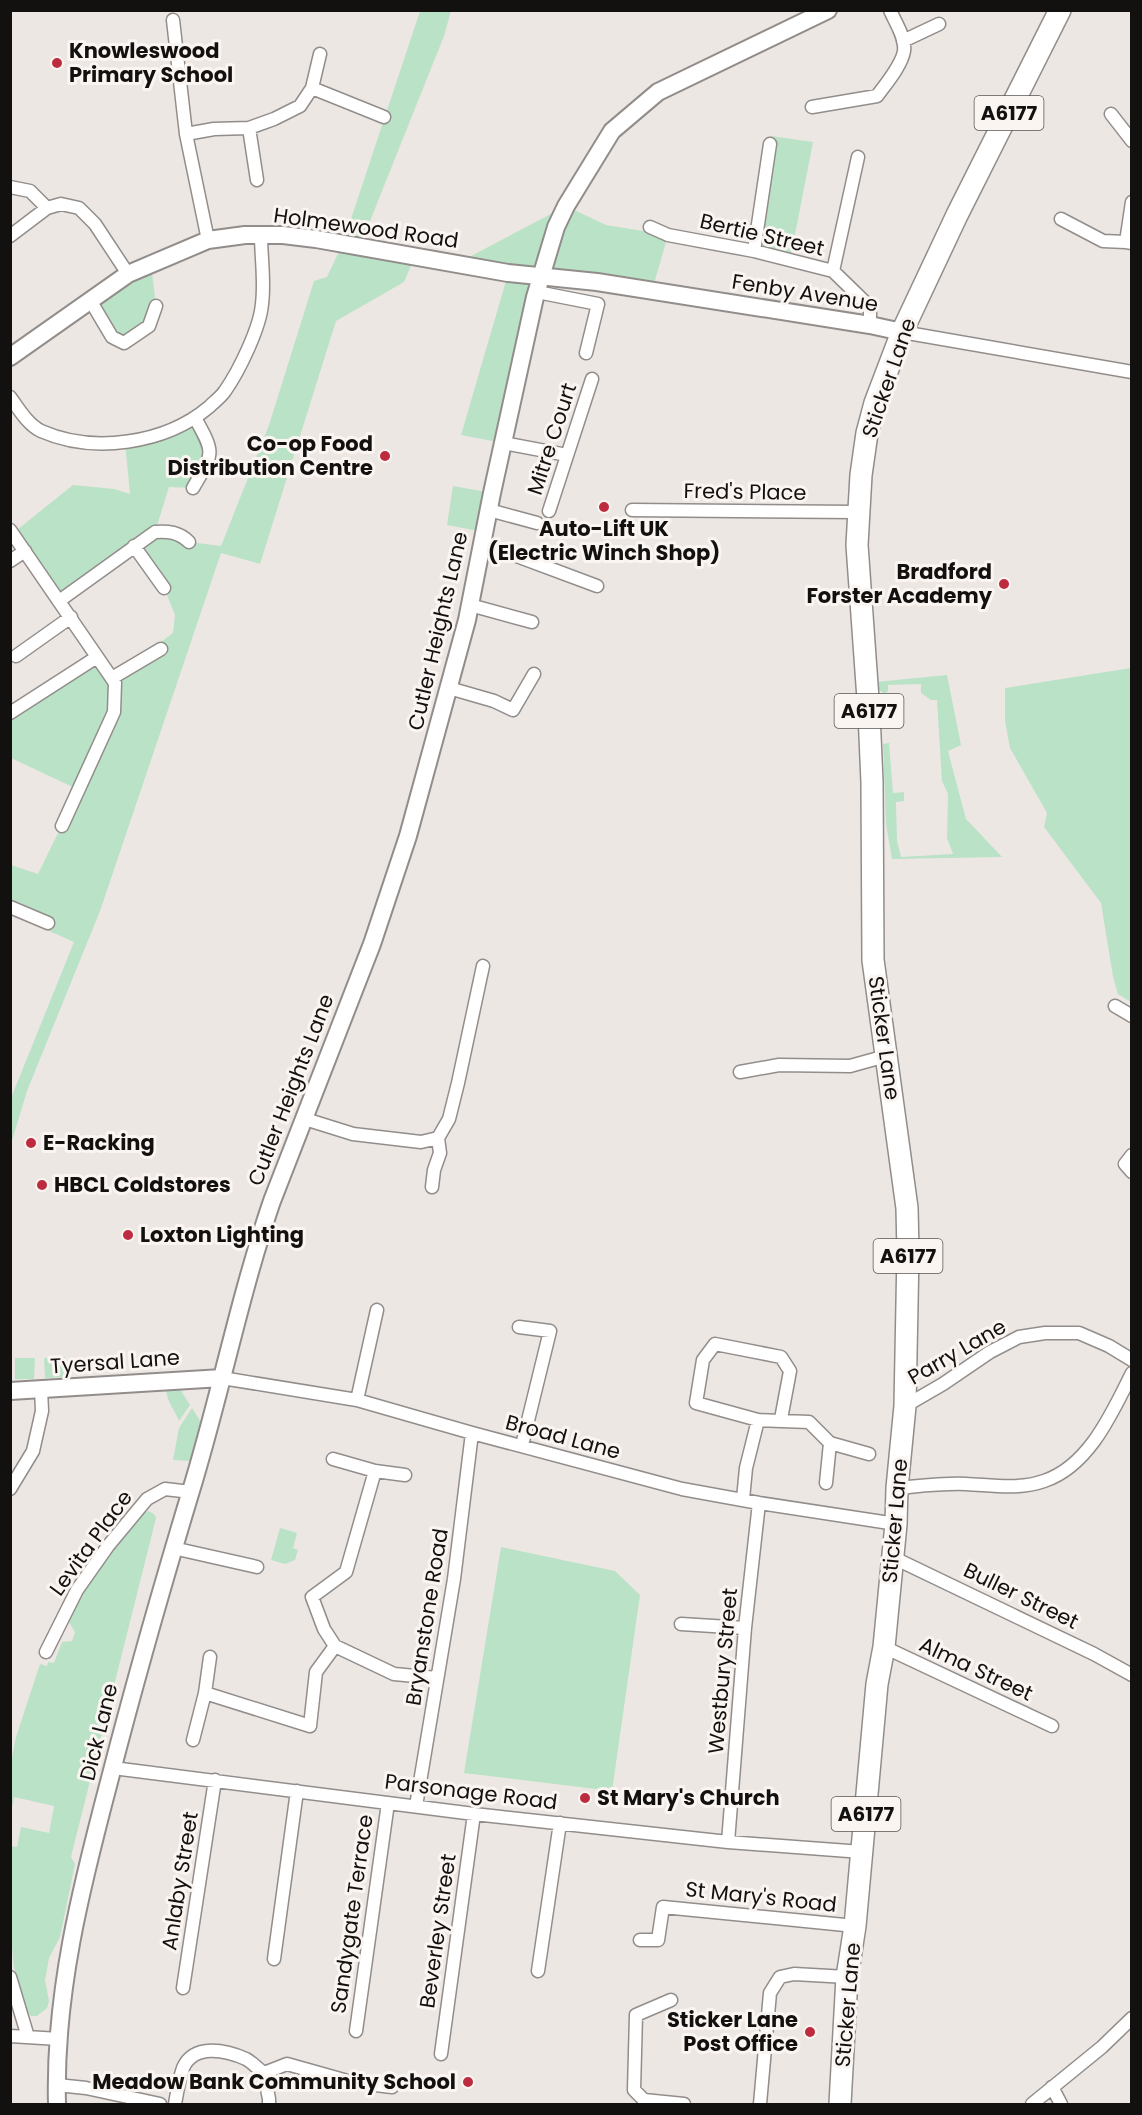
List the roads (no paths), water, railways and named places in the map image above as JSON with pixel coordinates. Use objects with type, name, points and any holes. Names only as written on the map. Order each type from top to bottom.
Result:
[{"type":"highway","name":"Sticker Lane","points":[[840,2104],[847,1977],[855,1926],[877,1684],[884,1647],[905,1406],[907,1208],[873,960],[872,782],[857,545],[858,512],[867,433],[875,403],[902,332],[957,215],[1060,10]]},
{"type":"street","name":"Cutler Heights Lane","points":[[222,1378],[258,1242],[380,921],[408,836],[470,605],[539,284],[556,227],[566,206],[612,131],[658,92],[828,10]]},
{"type":"street","points":[[812,107],[877,96],[895,71],[904,52],[903,40],[890,10]]},
{"type":"street","points":[[173,20],[186,134],[208,240]]},
{"type":"street","points":[[903,40],[939,24]]},
{"type":"street","points":[[186,134],[214,129],[249,128],[300,106],[312,88],[320,54]]},
{"type":"street","points":[[312,88],[384,117]]},
{"type":"street","points":[[1111,114],[1131,141]]},
{"type":"street","points":[[249,128],[257,180]]},
{"type":"street","points":[[754,251],[770,144]]},
{"type":"street","points":[[833,271],[858,157]]},
{"type":"street","points":[[10,187],[30,191],[47,208]]},
{"type":"street","points":[[1061,219],[1103,241],[1129,243],[1131,202]]},
{"type":"street","points":[[10,236],[47,208],[61,204],[79,208],[95,224],[128,274]]},
{"type":"street","name":"Bertie Street","points":[[650,227],[668,235],[754,251],[833,271],[870,307],[870,325]]},
{"type":"street","name":"Holmewood Road","points":[[10,357],[128,274],[208,240],[226,237],[261,235],[316,239],[508,273],[539,284]]},
{"type":"street","points":[[10,397],[21,413],[38,430],[77,442],[125,442],[156,435],[195,418],[224,393],[246,355],[262,305],[261,235]]},
{"type":"street","name":"Fenby Avenue","points":[[539,284],[597,282],[870,325],[1131,372]]},
{"type":"street","points":[[539,284],[598,304],[586,353]]},
{"type":"street","points":[[90,300],[112,337],[124,343],[150,326],[156,306]]},
{"type":"street","name":"Mitre Court","points":[[549,511],[592,379]]},
{"type":"street","points":[[193,488],[210,458],[208,441],[195,418]]},
{"type":"street","points":[[503,443],[567,456]]},
{"type":"street","points":[[489,510],[537,523]]},
{"type":"street","name":"Fred's Place","points":[[632,510],[858,512]]},
{"type":"street","points":[[10,530],[116,683],[114,712],[62,826]]},
{"type":"street","points":[[59,601],[155,532],[165,531],[182,535],[189,542]]},
{"type":"street","points":[[482,543],[597,586]]},
{"type":"street","points":[[134,546],[164,588]]},
{"type":"street","points":[[10,561],[25,551]]},
{"type":"street","points":[[470,605],[532,622]]},
{"type":"street","points":[[16,656],[71,617]]},
{"type":"street","points":[[112,678],[161,649]]},
{"type":"street","points":[[10,713],[97,657]]},
{"type":"street","points":[[449,688],[494,700],[513,710],[534,674]]},
{"type":"street","points":[[10,907],[48,923]]},
{"type":"street","points":[[432,1187],[434,1170],[440,1153],[438,1138],[449,1119],[459,1083],[483,966]]},
{"type":"street","points":[[1114,1006],[1131,1016]]},
{"type":"street","points":[[740,1072],[778,1065],[850,1066],[886,1056]]},
{"type":"street","points":[[305,1119],[353,1134],[421,1142],[438,1138]]},
{"type":"street","points":[[1131,1155],[1125,1164],[1131,1172]]},
{"type":"street","points":[[357,1400],[378,1310]]},
{"type":"street","points":[[519,1327],[550,1330],[522,1445]]},
{"type":"street","name":"Parry Lane","points":[[905,1406],[943,1384],[990,1352],[1019,1337],[1045,1333],[1079,1333],[1110,1346],[1131,1360]]},
{"type":"street","points":[[781,1419],[790,1371],[781,1357],[715,1344],[703,1360],[696,1403],[758,1420],[781,1419],[809,1422],[830,1443],[869,1454]]},
{"type":"street","points":[[897,1488],[964,1484],[1010,1486],[1037,1483],[1051,1478],[1073,1464],[1101,1430],[1131,1373]]},
{"type":"street","name":"Tyersal Lane","points":[[10,1391],[222,1378]]},
{"type":"street","name":"Broad Lane","points":[[222,1378],[357,1400],[682,1489],[896,1524]]},
{"type":"street","name":"Dick Lane","points":[[57,2104],[64,1974],[77,1907],[132,1692],[222,1378]]},
{"type":"street","points":[[10,1489],[33,1450],[42,1411],[41,1389]]},
{"type":"street","points":[[742,1499],[746,1468],[758,1420]]},
{"type":"street","name":"Bryanstone Road","points":[[416,1806],[454,1579],[472,1433]]},
{"type":"street","points":[[826,1483],[830,1443]]},
{"type":"street","points":[[333,1459],[375,1471],[405,1475]]},
{"type":"street","points":[[375,1471],[346,1572],[312,1597],[324,1629],[335,1646],[394,1674],[437,1678]]},
{"type":"street","name":"Levita Place","points":[[46,1652],[77,1590],[108,1546],[147,1499],[165,1489],[191,1492]]},
{"type":"street","name":"Westbury Street","points":[[728,1842],[745,1628],[759,1503]]},
{"type":"street","points":[[173,1548],[257,1567]]},
{"type":"street","name":"Buller Street","points":[[891,1557],[1094,1653],[1131,1675]]},
{"type":"street","points":[[681,1624],[745,1628]]},
{"type":"street","points":[[206,1694],[310,1726],[316,1672],[335,1646]]},
{"type":"street","name":"Alma Street","points":[[884,1647],[1052,1726]]},
{"type":"street","points":[[193,1740],[206,1694],[210,1657]]},
{"type":"street","name":"Parsonage Road","points":[[113,1768],[474,1814],[728,1842],[862,1852]]},
{"type":"street","name":"Anlaby Street","points":[[183,1988],[215,1780]]},
{"type":"street","points":[[274,1959],[297,1791]]},
{"type":"street","name":"Sandygate Terrace","points":[[356,2031],[388,1803]]},
{"type":"street","name":"Beverley Street","points":[[441,2054],[474,1814]]},
{"type":"street","points":[[538,1971],[560,1823]]},
{"type":"street","name":"St Mary's Road","points":[[640,1940],[658,1940],[663,1907],[855,1926]]},
{"type":"street","points":[[760,2104],[770,1993],[780,1977],[795,1974],[847,1977]]},
{"type":"street","points":[[10,1977],[28,2037]]},
{"type":"street","points":[[671,2000],[636,2015],[634,2090],[644,2100],[684,2104]]},
{"type":"street","points":[[1032,2104],[1102,2048],[1131,2018]]},
{"type":"street","points":[[10,2036],[59,2039]]},
{"type":"street","points":[[175,2104],[183,2067],[192,2057],[206,2050],[247,2059],[264,2073],[269,2104]]},
{"type":"street","points":[[264,2073],[287,2064],[351,2082],[392,2087]]},
{"type":"street","points":[[57,2085],[86,2088],[160,2104]]},
{"type":"street","points":[[1052,2087],[1061,2104]]},
{"type":"place","name":"Knowleswood Primary School","points":[[57,63]]},
{"type":"place","name":"Co-op Food Distribution Centre","points":[[385,456]]},
{"type":"place","name":"Auto-Lift UK (Electric Winch Shop)","points":[[604,507]]},
{"type":"place","name":"Bradford Forster Academy","points":[[1004,584]]},
{"type":"place","name":"E-Racking","points":[[31,1143]]},
{"type":"place","name":"HBCL Coldstores","points":[[42,1185]]},
{"type":"place","name":"Loxton Lighting","points":[[128,1235]]},
{"type":"place","name":"St Mary's Church","points":[[585,1798]]},
{"type":"place","name":"Sticker Lane Post Office","points":[[810,2032]]},
{"type":"place","name":"Meadow Bank Community School","points":[[468,2082]]}]
